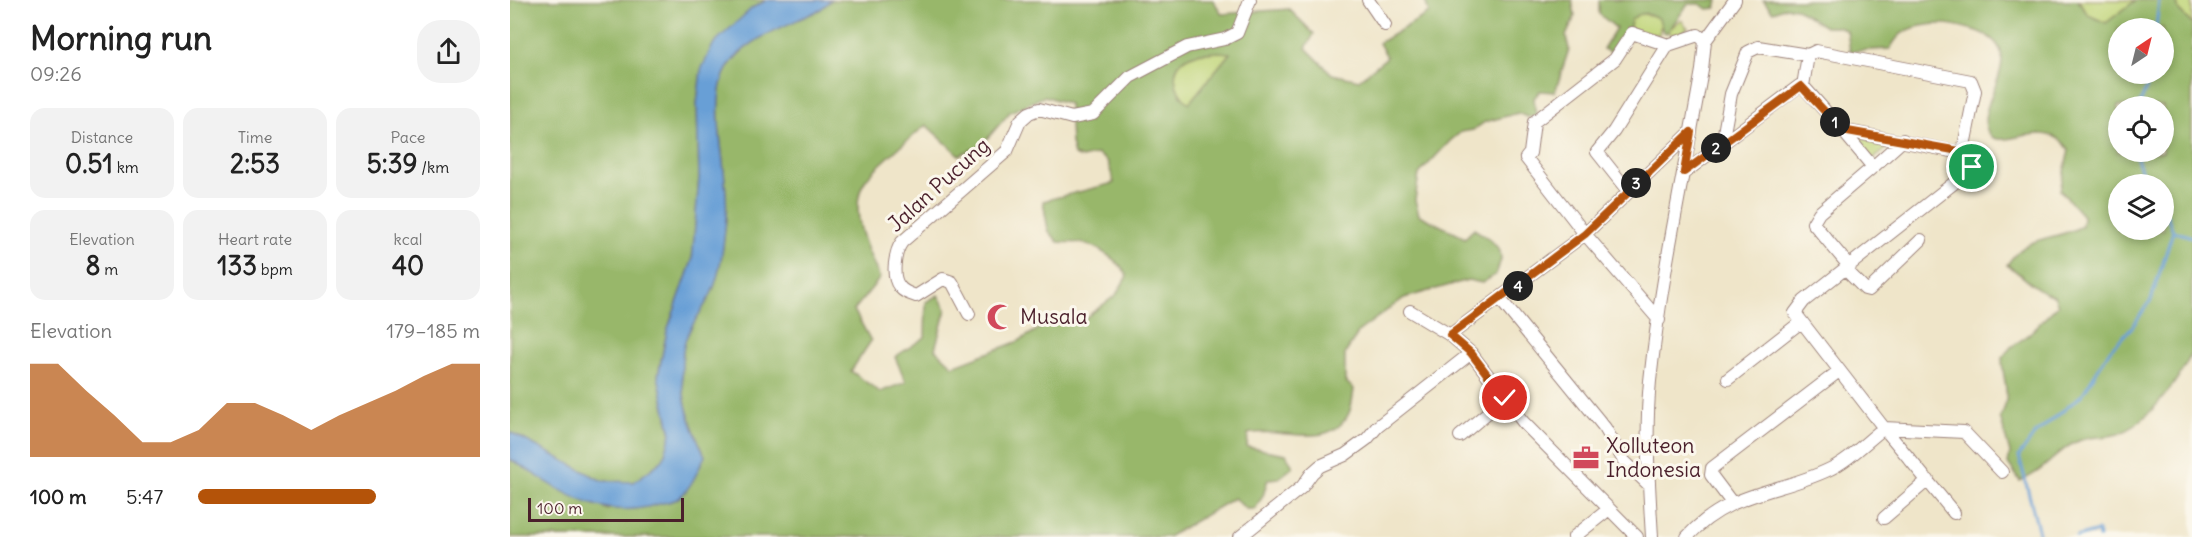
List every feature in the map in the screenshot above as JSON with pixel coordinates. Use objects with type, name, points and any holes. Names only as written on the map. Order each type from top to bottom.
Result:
[{"type":"street","name":"Jalan Pucung","points":[[969,314],[952,282],[943,279],[916,297],[898,285],[895,276],[897,250],[902,242],[1007,151],[1024,116],[1039,109],[1072,118],[1093,114],[1107,104],[1130,77],[1187,47],[1225,39],[1237,33],[1250,0]]},
{"type":"street","points":[[1368,0],[1385,25]]},
{"type":"street","points":[[1652,537],[1649,485],[1650,383],[1659,320],[1705,41],[1735,0]]},
{"type":"street","points":[[1659,320],[1585,234],[1526,158],[1530,153],[1534,122],[1615,59],[1632,33],[1668,45],[1698,35],[1705,41]]},
{"type":"street","points":[[1628,191],[1597,152],[1614,131],[1668,45]]},
{"type":"street","points":[[1722,144],[1731,94],[1748,52],[1758,48],[1808,55],[1816,51],[1971,81],[1975,91],[1963,151]]},
{"type":"street","points":[[1803,86],[1808,55]]},
{"type":"street","points":[[1684,172],[1799,86],[1803,86]]},
{"type":"street","points":[[1803,86],[1873,167]]},
{"type":"street","points":[[1842,130],[1963,151],[1974,157],[1968,172],[1848,269],[1800,304],[1795,313],[1884,428],[1954,513]]},
{"type":"street","points":[[1450,335],[1472,316],[1500,299],[1585,234],[1691,132]]},
{"type":"street","points":[[1904,140],[1813,220],[1848,269],[1869,290],[1921,240]]},
{"type":"street","points":[[1500,299],[1605,428],[1624,461],[1649,485]]},
{"type":"street","points":[[1410,311],[1450,335],[1471,353],[1523,422],[1637,537]]},
{"type":"street","points":[[1728,380],[1801,322]]},
{"type":"street","points":[[1240,537],[1302,487],[1312,473],[1367,439],[1377,427],[1471,353]]},
{"type":"street","points":[[1732,503],[1711,475],[1712,468],[1839,371]]},
{"type":"street","points":[[1460,436],[1505,398]]},
{"type":"street","points":[[1686,537],[1708,518],[1741,498],[1827,471],[1884,428],[1964,432],[2002,472]]},
{"type":"street","points":[[1884,518],[1928,480]]},
{"type":"street","points":[[1574,537],[1609,509]]},
{"type":"green space","points":[[510,0],[767,0],[752,8],[701,70],[697,104],[699,178],[692,261],[667,331],[658,375],[671,435],[663,460],[634,482],[602,481],[510,432]]},
{"type":"green space","points":[[831,0],[1213,0],[1222,14],[1289,9],[1314,34],[1306,48],[1332,74],[1359,80],[1387,57],[1379,43],[1429,13],[1425,0],[1572,0],[1575,16],[1566,36],[1569,49],[1555,92],[1540,91],[1534,98],[1536,116],[1527,117],[1518,113],[1485,122],[1473,130],[1461,132],[1419,174],[1415,200],[1419,215],[1465,238],[1474,229],[1490,239],[1500,251],[1501,260],[1495,275],[1482,283],[1468,280],[1404,298],[1359,331],[1345,354],[1345,381],[1354,389],[1349,413],[1341,425],[1330,432],[1317,435],[1261,432],[1248,434],[1247,447],[1286,454],[1293,467],[1279,478],[1268,479],[1263,496],[1255,509],[1246,509],[1234,498],[1168,537],[510,537],[510,459],[608,510],[705,456],[686,405],[682,365],[684,344],[711,294],[720,267],[723,247],[726,202],[719,109],[723,78],[739,54],[751,44],[821,9]],"holes":[[[1230,53],[1189,103],[1176,86],[1178,66],[1183,60],[1193,55]],[[1045,96],[1069,104],[1071,143],[1074,155],[1082,158],[1098,154],[1108,162],[1114,183],[1043,201],[1048,230],[1058,242],[1088,244],[1101,251],[1114,260],[1127,276],[1116,295],[1081,321],[1056,318],[1019,341],[953,366],[935,349],[946,309],[938,295],[926,302],[925,337],[895,357],[906,382],[880,392],[851,371],[871,341],[854,310],[880,278],[861,230],[858,204],[865,181],[885,160],[926,125],[959,155],[982,145],[1010,112]]]},
{"type":"green space","points":[[1599,0],[1718,0],[1716,8],[1707,9],[1700,4],[1688,4],[1667,33],[1663,32],[1659,19],[1648,14],[1638,15],[1631,20],[1629,32],[1615,54],[1603,49],[1616,28],[1599,14]]},
{"type":"green space","points":[[1763,0],[2078,0],[2088,15],[2106,23],[2108,21],[2108,84],[2174,84],[2174,18],[2113,18],[2136,0],[2176,0],[2179,11],[2192,24],[2192,351],[2181,373],[2163,398],[2142,419],[2121,433],[2085,439],[2072,444],[2042,469],[2020,481],[2008,463],[2010,453],[2000,417],[2006,402],[2002,358],[2011,347],[2027,336],[2058,305],[2054,296],[2035,287],[2007,265],[2024,247],[2033,242],[2082,226],[2083,216],[2060,190],[2069,150],[2061,140],[2050,135],[2039,134],[2006,139],[1991,136],[1985,124],[1987,110],[2002,64],[2000,50],[1991,38],[1963,27],[1934,24],[1906,31],[1899,36],[1890,49],[1850,51],[1847,31],[1839,27],[1825,27],[1796,8],[1786,7],[1773,12]]},
{"type":"green space","points":[[2078,0],[2136,0],[2113,18],[2108,18],[2106,23],[2088,15]]},
{"type":"green space","points":[[2176,0],[2192,0],[2192,24],[2179,11]]},
{"type":"green space","points":[[1631,12],[1662,17],[1659,35],[1628,30]]},
{"type":"green space","points":[[1681,20],[1688,28],[1674,38],[1668,30]]},
{"type":"green space","points":[[1231,52],[1189,104],[1176,86],[1178,66],[1183,60],[1193,55]]},
{"type":"green space","points":[[1855,137],[1893,144],[1872,160]]},
{"type":"water","points":[[767,0],[831,0],[821,9],[751,44],[739,54],[723,78],[719,127],[726,202],[723,247],[720,267],[711,294],[684,344],[682,365],[686,405],[705,456],[690,485],[675,500],[634,509],[614,509],[578,499],[510,459],[510,432],[602,481],[634,482],[663,460],[671,434],[658,376],[667,331],[692,261],[699,178],[697,104],[701,70],[714,43],[752,8]]},
{"type":"waterway","points":[[2157,18],[2159,0]]},
{"type":"waterway","points":[[2143,96],[2148,84]]},
{"type":"waterway","points":[[2138,162],[2143,174]]},
{"type":"waterway","points":[[2174,231],[2192,237]]},
{"type":"waterway","points":[[2040,537],[2019,456],[2034,435],[2082,395],[2110,350],[2132,327],[2151,300],[2170,240]]},
{"type":"waterway","points":[[2076,537],[2098,531],[2099,537]]},
{"type":"place","name":"Musala","points":[[1000,317]]},
{"type":"place","name":"Xolluteon Indonesia","points":[[1586,458]]},
{"type":"route","points":[[1505,398],[1471,353],[1450,335],[1472,316],[1500,299],[1585,234],[1691,132],[1684,172],[1799,86],[1803,86],[1842,130],[1970,153],[1974,161],[1972,167]]}]
